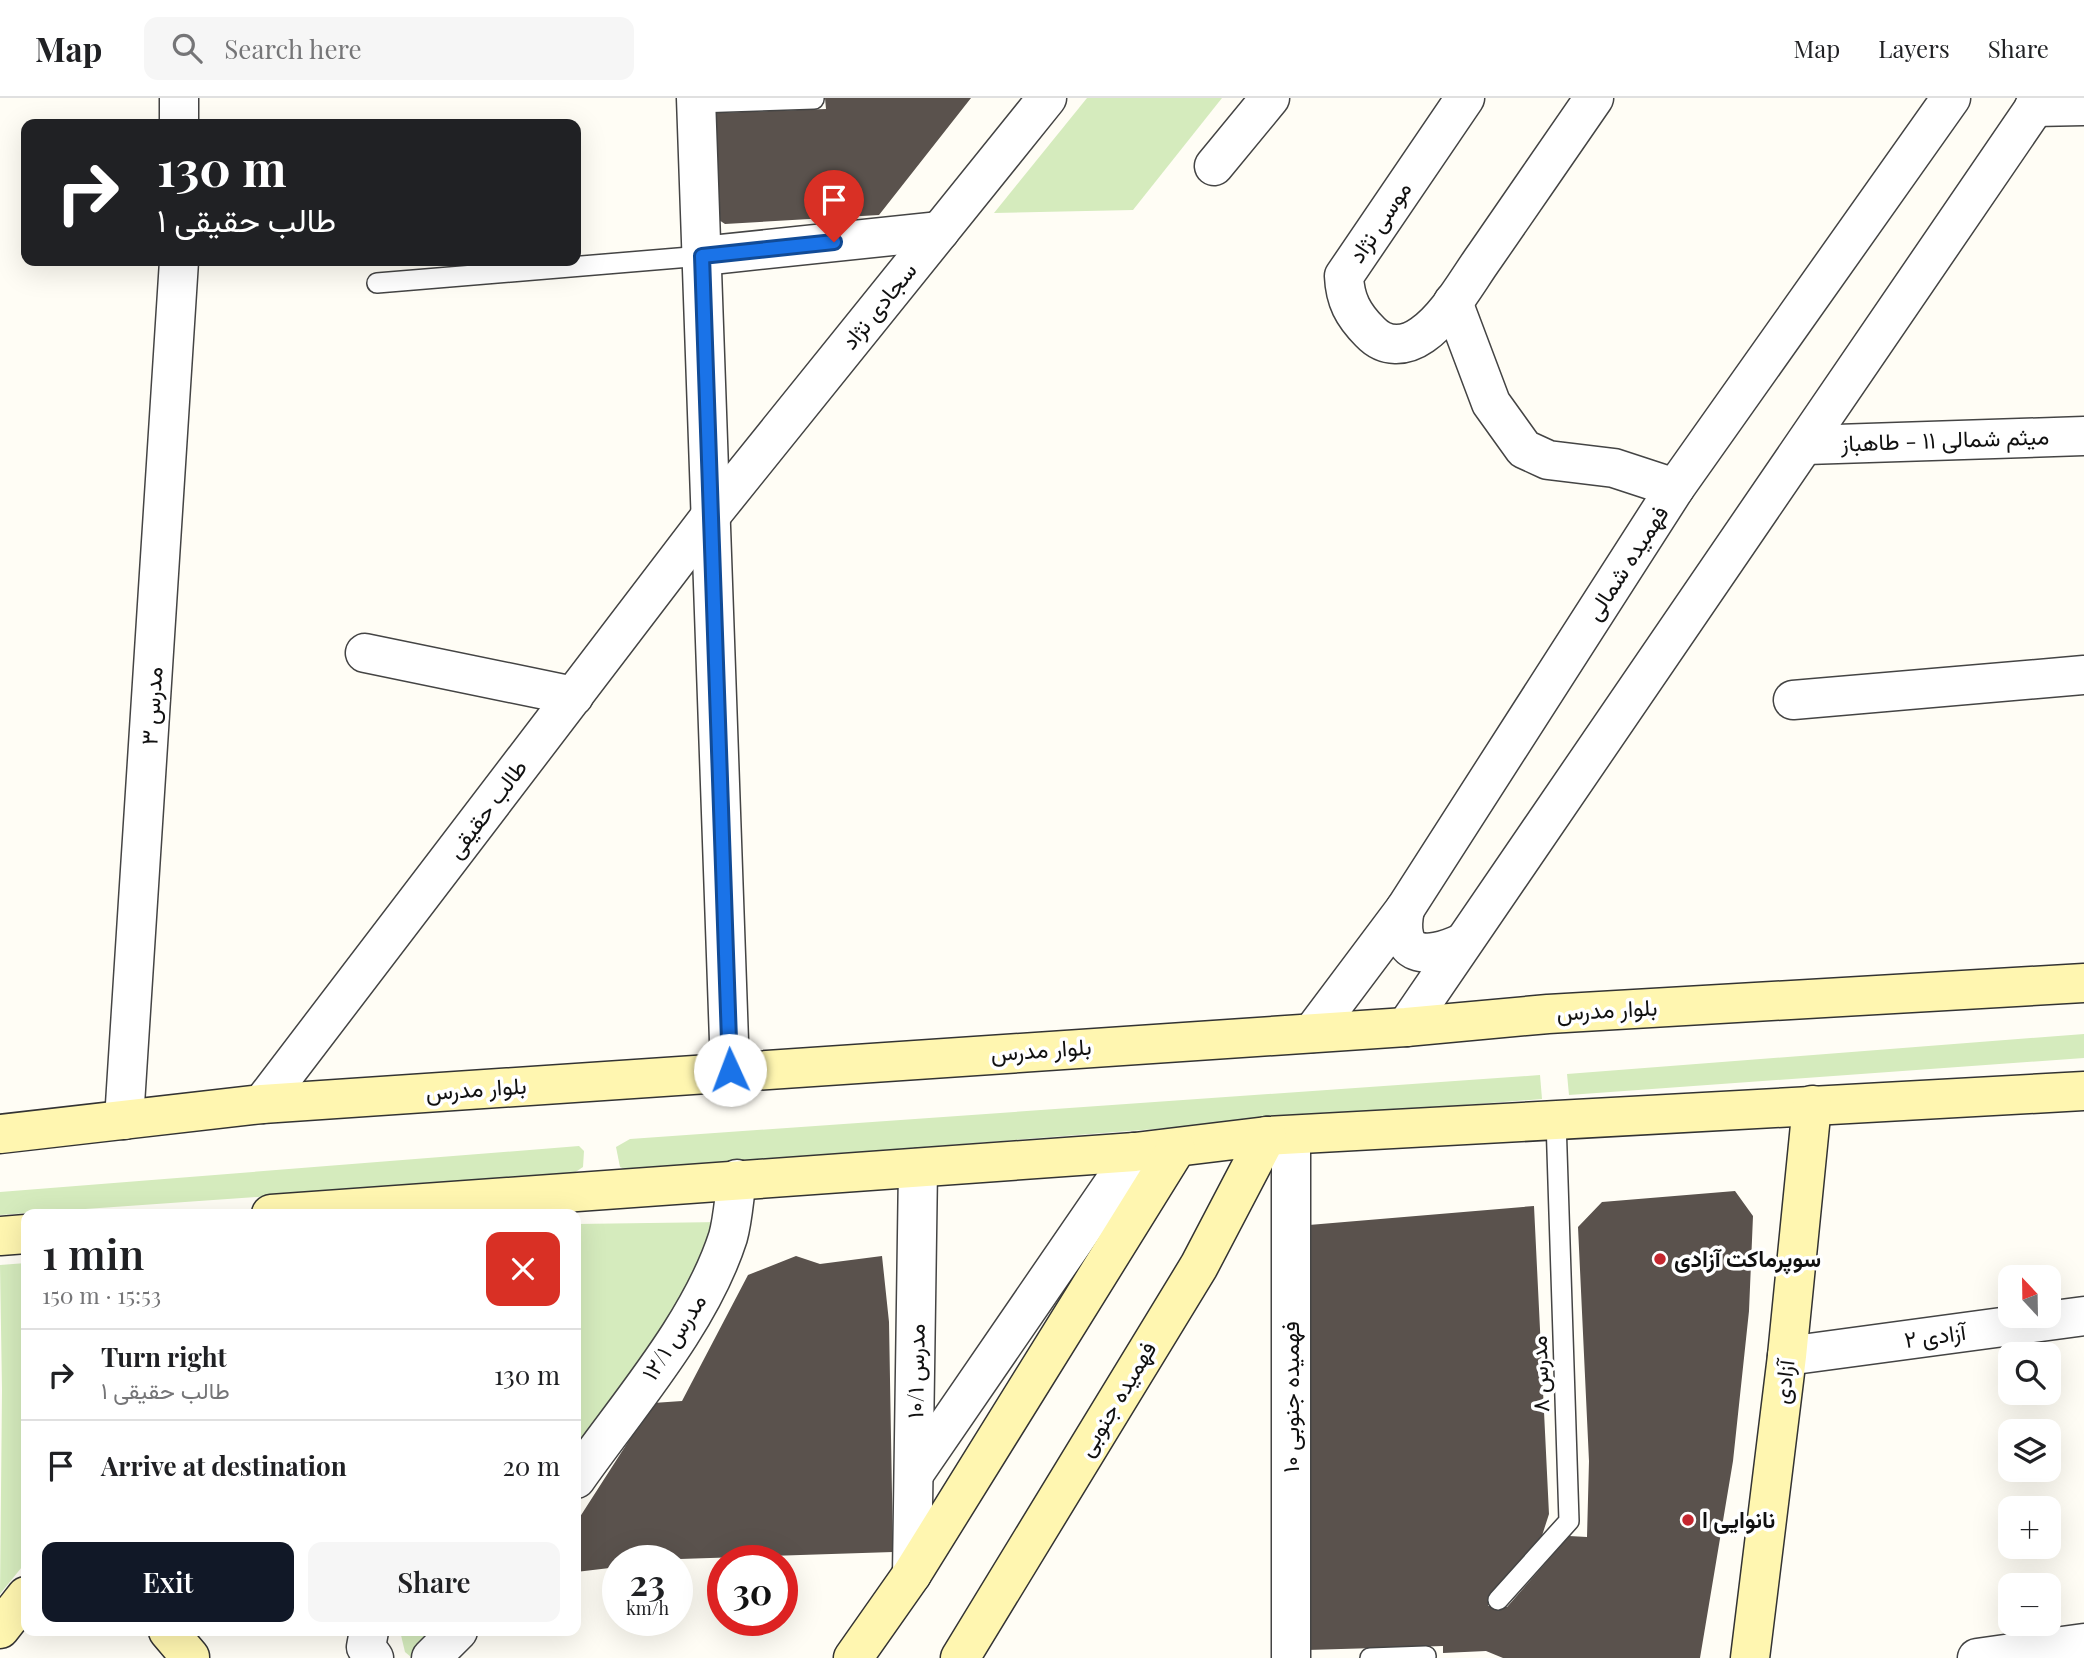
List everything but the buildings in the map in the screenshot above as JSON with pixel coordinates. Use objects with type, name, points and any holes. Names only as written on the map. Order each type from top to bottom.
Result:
[{"type":"main road","name":"بلوار مدرس","points":[[0,1134],[262,1104],[730,1070],[1406,1027],[1548,1014],[2084,983]]},
{"type":"main road","points":[[404,1209],[459,1207],[737,1179],[1176,1149],[1279,1136],[2084,1091]]},
{"type":"main road","name":"آزادی","points":[[1750,1658],[1787,1356],[1812,1105]]},
{"type":"main road","name":"فهمیده جنوبی","points":[[960,1658],[1279,1136]]},
{"type":"main road","points":[[853,1658],[912,1574],[1176,1149]]},
{"type":"main road","points":[[0,1236],[21,1234]]},
{"type":"main road","points":[[0,1629],[21,1602]]},
{"type":"main road","points":[[173,1636],[190,1658]]},
{"type":"main road","points":[[190,1658],[192,1636]]},
{"type":"street","points":[[179,98],[179,119]]},
{"type":"street","name":"سجادی نژاد","points":[[712,514],[1047,98]]},
{"type":"street","points":[[1214,166],[1270,98]]},
{"type":"street","name":"موسی نژاد","points":[[1465,98],[1344,276],[1345,298],[1357,318],[1373,335],[1389,345],[1409,343],[1425,334],[1453,302],[1594,98]]},
{"type":"street","name":"فهمیده شمالی","points":[[1312,1033],[1405,909],[1675,488],[1951,98]]},
{"type":"street","points":[[696,100],[730,1070]]},
{"type":"street","points":[[1406,1027],[2037,103],[2084,106]]},
{"type":"street","points":[[702,256],[940,231]]},
{"type":"street","name":"مدرس ۳","points":[[124,1120],[179,276]]},
{"type":"street","points":[[1453,302],[1491,403],[1524,449],[1548,460],[1614,468],[1675,488]]},
{"type":"street","name":"میثم شمالی ۱۱ - طاهباز","points":[[1806,444],[2084,436]]},
{"type":"street","name":"طالب حقیقی","points":[[262,1104],[712,514]]},
{"type":"street","points":[[365,653],[574,696]]},
{"type":"street","points":[[1793,700],[2084,675]]},
{"type":"street","points":[[1405,909],[1401,926],[1405,940],[1425,955],[1439,954],[1462,943]]},
{"type":"street","name":"فهمیده جنوبی ۱۰","points":[[1279,1136],[1291,1658]]},
{"type":"street","points":[[914,1474],[1135,1152]]},
{"type":"street","name":"مدرس ۱۰/۱","points":[[912,1574],[918,1168]]},
{"type":"street","name":"مدرس ۱۲/۱","points":[[581,1472],[682,1329],[715,1272],[729,1235],[737,1179]]},
{"type":"street","name":"آزادی ۲","points":[[1787,1356],[2084,1315]]},
{"type":"street","points":[[368,1636],[366,1647],[374,1658]]},
{"type":"street","points":[[1977,1658],[2084,1643]]},
{"type":"lane","points":[[696,100],[814,99]]},
{"type":"lane","points":[[377,283],[702,256]]},
{"type":"lane","name":"مدرس ۸","points":[[1499,1600],[1569,1521],[1556,1120]]},
{"type":"lane","points":[[1370,1658],[1426,1656]]},
{"type":"green space","points":[[1087,98],[1222,98],[1133,210],[994,213]]},
{"type":"green space","points":[[2084,1034],[2084,1058],[1569,1095],[1567,1074]]},
{"type":"green space","points":[[1540,1075],[1542,1099],[627,1170],[620,1167],[616,1147],[630,1139]]},
{"type":"green space","points":[[579,1146],[584,1151],[583,1167],[571,1175],[86,1209],[21,1209],[21,1214],[0,1215],[0,1192]]},
{"type":"green space","points":[[722,1222],[714,1253],[581,1447],[581,1224]]},
{"type":"green space","points":[[21,1263],[21,1568],[0,1594],[2,1390],[0,1265]]},
{"type":"green space","points":[[401,1636],[436,1636],[416,1656],[411,1657],[405,1652]]},
{"type":"place","name":"سوپرماکت آزادی","points":[[1660,1259]]},
{"type":"place","name":"نانوایی ا","points":[[1688,1520]]},
{"type":"route","points":[[730,1070],[702,256],[834,242]]}]
